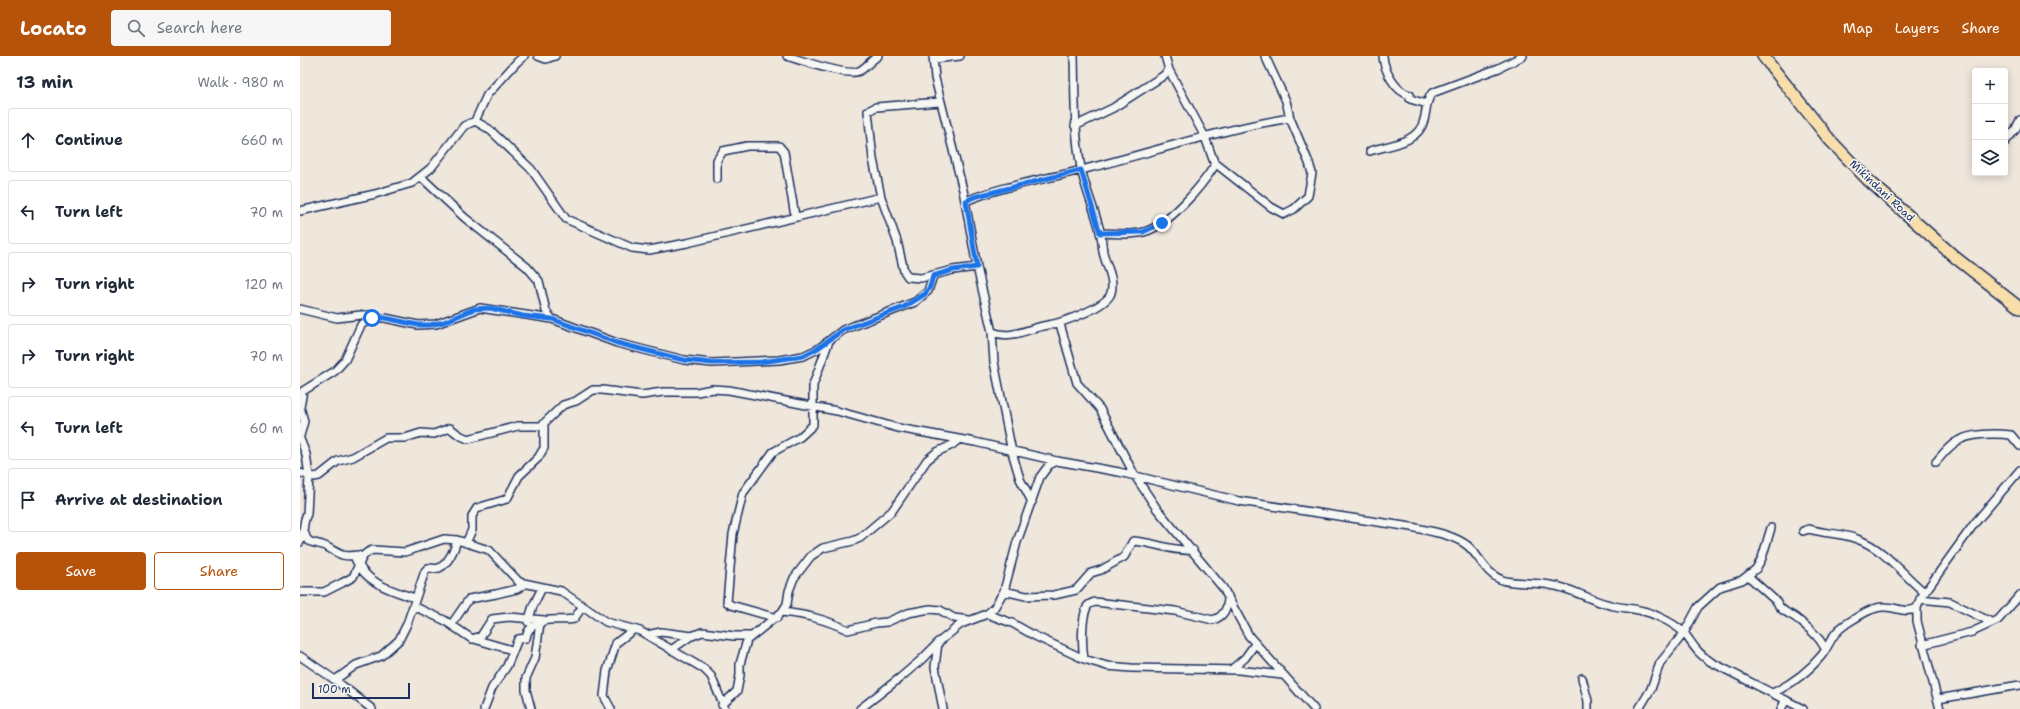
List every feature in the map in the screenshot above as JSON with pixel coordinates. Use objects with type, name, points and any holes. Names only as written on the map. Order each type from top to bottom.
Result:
[{"type":"highway","name":"Mikindani Road","points":[[1762,56],[1829,139],[1868,180],[1956,258],[2020,308]]},
{"type":"street","points":[[476,121],[480,107],[487,95],[516,62],[524,56]]},
{"type":"street","points":[[538,56],[546,59],[555,56]]},
{"type":"street","points":[[786,56],[831,69],[855,73],[878,56]]},
{"type":"street","points":[[960,56],[933,57],[934,74],[966,201],[977,267],[992,332],[994,362],[1012,452],[1020,479],[1032,502]]},
{"type":"street","points":[[992,332],[1010,335],[1044,326],[1060,324],[1100,305],[1110,295],[1112,287],[1110,271],[1103,252],[1100,233],[1081,170],[1075,126],[1074,56]]},
{"type":"street","points":[[1165,56],[1169,70],[1206,137],[1214,163],[1271,207],[1284,214],[1288,213],[1308,196],[1312,173],[1290,118],[1286,101],[1265,56]]},
{"type":"street","points":[[1383,56],[1386,70],[1405,94],[1410,95],[1410,99],[1426,104]]},
{"type":"street","points":[[1370,151],[1406,141],[1414,136],[1424,124],[1426,104],[1432,93],[1499,68],[1523,56]]},
{"type":"street","points":[[1075,126],[1113,108],[1163,76],[1169,70]]},
{"type":"street","points":[[940,102],[876,107],[868,111],[873,159],[881,197],[891,222],[905,274],[913,278],[933,276],[953,270],[977,267]]},
{"type":"street","points":[[966,201],[990,192],[1081,170],[1257,123],[1290,118]]},
{"type":"street","points":[[2007,140],[2015,130],[2020,120]]},
{"type":"street","points":[[300,211],[394,189],[412,183],[431,168],[464,126],[476,121]]},
{"type":"street","points":[[476,121],[490,129],[531,169],[566,219],[632,248],[649,250],[679,244],[881,197]]},
{"type":"street","points":[[717,179],[717,160],[723,151],[748,146],[779,146],[784,152],[786,160],[795,216]]},
{"type":"street","points":[[1100,233],[1143,232],[1162,223],[1200,186],[1210,173],[1214,163]]},
{"type":"street","points":[[421,177],[465,218],[527,267],[538,281],[546,311],[552,319]]},
{"type":"street","points":[[300,309],[337,318],[361,315],[418,325],[436,324],[480,308],[552,319],[617,343],[670,357],[700,362],[749,362],[791,359],[807,354],[843,330],[915,302],[928,291],[933,276]]},
{"type":"street","points":[[300,542],[304,530],[309,476],[306,454],[300,438],[304,421],[300,407],[303,391],[335,371],[344,360],[363,323],[368,319],[378,317]]},
{"type":"street","points":[[1060,324],[1078,383],[1100,409],[1135,476],[1157,509],[1228,595],[1249,636],[1255,644],[1314,709]]},
{"type":"street","points":[[777,618],[731,605],[727,602],[733,534],[743,493],[773,452],[809,430],[814,420],[814,380],[830,340]]},
{"type":"street","points":[[300,473],[309,476],[319,476],[338,461],[353,457],[386,438],[405,438],[420,432],[434,434],[450,428],[459,436],[468,438],[518,426],[536,427],[544,425],[563,405],[576,401],[593,390],[642,395],[663,392],[697,392],[717,389],[814,406],[854,415],[898,428],[1135,476],[1239,501],[1411,527],[1434,532],[1467,546],[1490,573],[1503,580],[1534,582],[1570,588],[1601,603],[1649,612],[1678,628],[1684,633],[1694,649],[1703,658],[1803,709]]},
{"type":"street","points":[[466,543],[472,530],[472,516],[477,508],[506,499],[519,476],[542,453],[545,444],[544,425]]},
{"type":"street","points":[[1936,462],[1950,446],[1963,438],[2002,434],[2011,435],[2020,446]]},
{"type":"street","points":[[304,530],[306,537],[310,542],[324,546],[339,555],[354,556],[377,549],[405,552],[444,539],[457,540],[489,550],[515,579],[526,584],[561,591],[606,622],[647,635],[712,676],[723,707],[737,691],[741,660],[746,643],[751,636],[777,618],[782,612],[787,604],[789,591],[794,578],[811,556],[823,548],[853,542],[860,538],[892,511],[927,460],[937,452],[952,445],[958,440]]},
{"type":"street","points":[[860,709],[921,660],[939,642],[961,624],[987,614],[1000,600],[1004,591],[1017,542],[1040,477],[1049,465],[1057,461]]},
{"type":"street","points":[[1940,709],[1922,645],[1918,621],[1920,599],[1974,524],[2020,470]]},
{"type":"street","points":[[1639,709],[1651,690],[1660,663],[1684,633],[1698,607],[1718,588],[1742,580],[1748,576],[1762,558],[1771,528]]},
{"type":"street","points":[[1802,531],[1809,529],[1850,537],[1862,541],[1882,553],[1924,592]]},
{"type":"street","points":[[335,680],[356,665],[381,656],[402,636],[425,572],[428,568],[438,568],[443,564],[454,549],[457,540]]},
{"type":"street","points":[[1004,591],[1026,596],[1054,595],[1074,591],[1079,588],[1092,573],[1121,560],[1134,541],[1163,546],[1176,551],[1192,550]]},
{"type":"street","points":[[300,592],[320,592],[330,590],[353,577],[359,568],[362,559],[368,552]]},
{"type":"street","points":[[354,556],[359,568],[381,586],[415,598]]},
{"type":"street","points":[[1748,576],[1777,602],[1778,606],[1794,616],[1814,634],[1825,648]]},
{"type":"street","points":[[451,625],[469,599],[517,589],[526,584]]},
{"type":"street","points":[[484,709],[492,688],[508,666],[512,650],[518,639],[526,638],[529,618],[542,588]]},
{"type":"street","points":[[1084,659],[1082,638],[1087,607],[1090,604],[1104,603],[1143,607],[1213,620],[1222,616],[1226,610],[1228,595]]},
{"type":"street","points":[[1922,645],[1966,634],[2000,618],[2020,595]]},
{"type":"street","points":[[1920,599],[1950,602],[1991,622]]},
{"type":"street","points":[[413,606],[451,625],[465,636],[512,650]]},
{"type":"street","points":[[528,632],[530,629],[542,622],[553,618],[572,619],[576,617],[583,606]]},
{"type":"street","points":[[1773,693],[1801,676],[1818,659],[1833,635],[1847,624],[1879,607],[1884,606],[1903,611],[1918,608]]},
{"type":"street","points":[[782,612],[804,614],[824,619],[848,630],[876,623],[887,622],[908,613],[930,609],[940,610],[960,619],[970,620]]},
{"type":"street","points":[[987,614],[1012,623],[1035,636],[1084,659],[1107,666],[1131,668],[1232,669],[1282,675]]},
{"type":"street","points":[[474,639],[481,636],[492,619],[529,618],[542,622]]},
{"type":"street","points":[[531,709],[526,690],[526,678],[535,658],[542,622]]},
{"type":"street","points":[[611,709],[604,696],[607,671],[616,643],[633,630]]},
{"type":"street","points":[[647,635],[662,632],[692,636]]},
{"type":"street","points":[[671,650],[692,636],[702,632],[734,636],[751,636]]},
{"type":"street","points":[[1814,634],[1823,636],[1833,635]]},
{"type":"street","points":[[939,642],[935,667],[943,709]]},
{"type":"street","points":[[1232,669],[1245,658],[1255,644]]},
{"type":"street","points":[[300,656],[335,680],[372,709]]},
{"type":"street","points":[[1582,678],[1588,701],[1588,709]]},
{"type":"street","points":[[1938,699],[2020,685]]},
{"type":"street","points":[[1781,709],[1786,700]]},
{"type":"route","points":[[372,318],[378,317],[418,325],[430,325],[440,324],[474,309],[490,308],[523,316],[552,319],[617,343],[684,360],[712,363],[761,362],[791,359],[803,356],[818,348],[843,330],[915,302],[928,291],[933,276],[953,270],[977,267],[966,201],[974,197],[1081,170],[1100,233],[1132,234],[1152,229],[1162,223]]}]
